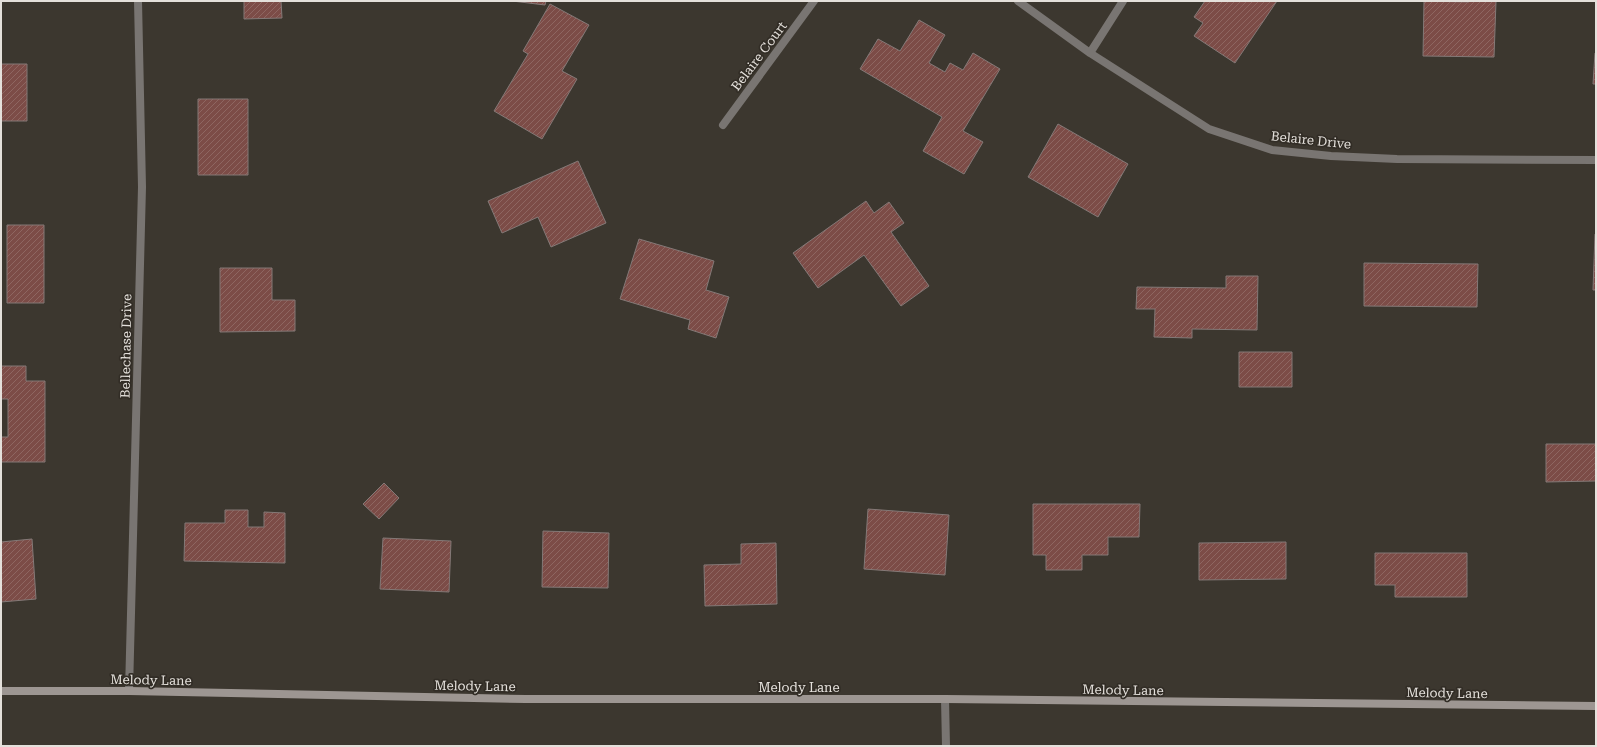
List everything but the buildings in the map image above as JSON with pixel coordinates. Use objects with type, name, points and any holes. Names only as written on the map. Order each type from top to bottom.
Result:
[{"type":"street","name":"Bellechase Drive","points":[[129,692],[142,187],[138,1]]},
{"type":"street","name":"Belaire Court","points":[[723,125],[814,1]]},
{"type":"street","name":"Belaire Drive","points":[[1018,1],[1090,53],[1210,129],[1272,150],[1331,156],[1397,159],[1596,160]]},
{"type":"street","points":[[1090,53],[1123,1]]},
{"type":"street","name":"Melody Lane","points":[[1,691],[534,699],[945,699],[1596,706]]},
{"type":"street","points":[[945,699],[946,746]]}]
